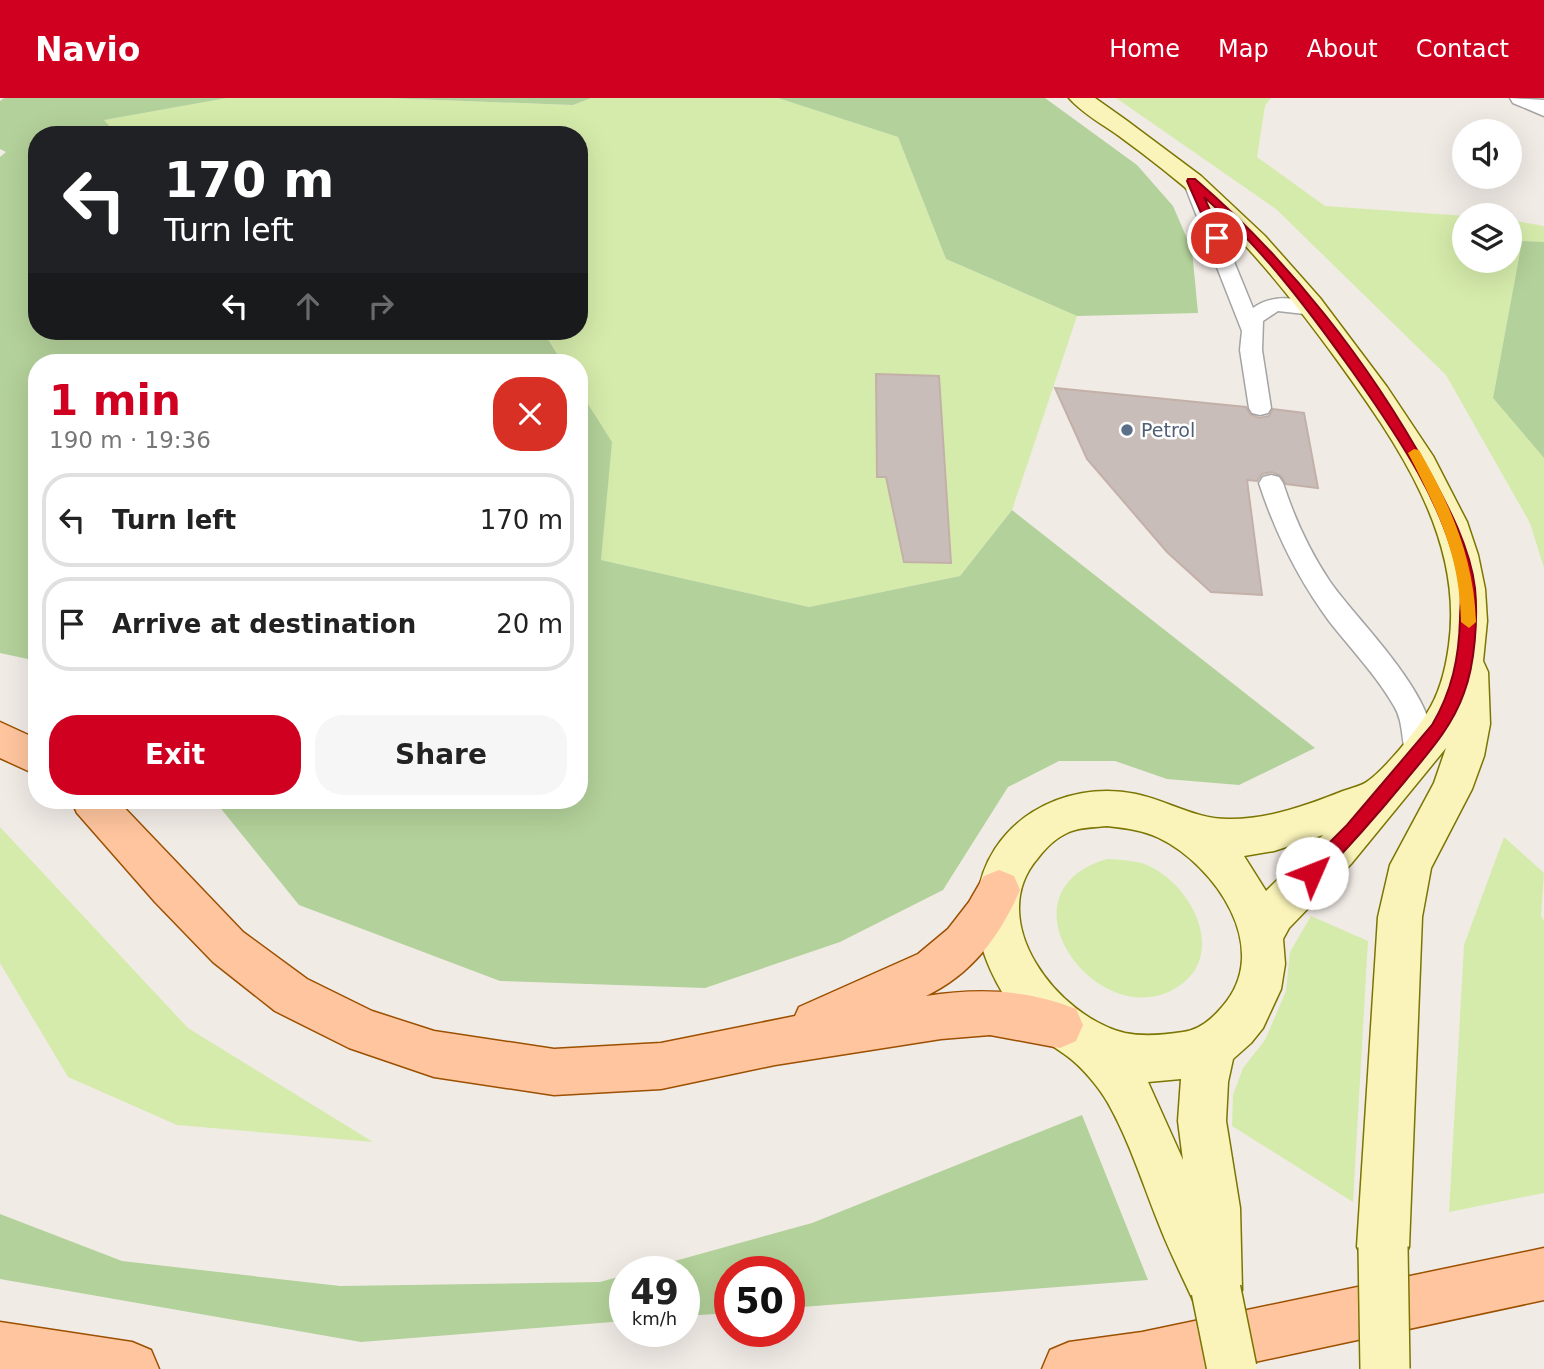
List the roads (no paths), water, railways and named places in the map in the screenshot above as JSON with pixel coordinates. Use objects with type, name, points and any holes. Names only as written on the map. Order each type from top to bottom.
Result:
[{"type":"main road","points":[[1080,98],[1192,181],[1228,213],[1313,309],[1398,427],[1448,519],[1468,587],[1466,650],[1457,691],[1438,730],[1326,860],[1279,904],[1268,920],[1261,938]]},
{"type":"main road","points":[[1385,1369],[1383,1247],[1400,917],[1411,866],[1452,789],[1464,756],[1471,724],[1471,682],[1466,650]]},
{"type":"main road","points":[[0,739],[28,753]]},
{"type":"main road","points":[[1192,835],[1232,839],[1261,835],[1310,821],[1382,794]]},
{"type":"main road","points":[[99,809],[170,888],[228,947],[291,995],[365,1032],[434,1054],[554,1072],[661,1066],[775,1042],[941,1016],[990,1012],[1027,1017],[1126,1057],[1164,1059],[1190,1055],[1213,1045],[1238,1026],[1255,999],[1263,965],[1261,938],[1248,897],[1234,875],[1192,835],[1156,817],[1132,810],[1107,808],[1071,812],[1039,827],[1015,852],[984,917],[963,944],[934,969],[775,1042]]},
{"type":"main road","points":[[999,890],[998,920],[1005,950],[1023,988],[1121,1080],[1142,1118],[1185,1229],[1216,1290]]},
{"type":"main road","points":[[1213,1045],[1204,1082],[1202,1121],[1215,1208],[1216,1290],[1232,1369]]},
{"type":"main road","points":[[1069,1369],[1142,1359],[1544,1274]]},
{"type":"main road","points":[[0,1349],[132,1369]]},
{"type":"street","points":[[1521,98],[1544,109]]},
{"type":"lane","points":[[1192,181],[1217,238],[1251,329]]},
{"type":"lane","points":[[1260,408],[1251,350],[1253,320],[1267,307],[1281,303],[1313,309]]},
{"type":"lane","points":[[1271,483],[1283,522],[1308,568],[1341,618],[1400,693],[1410,710],[1417,726],[1419,753]]},
{"type":"place","name":"Petrol","points":[[1127,430]]}]
